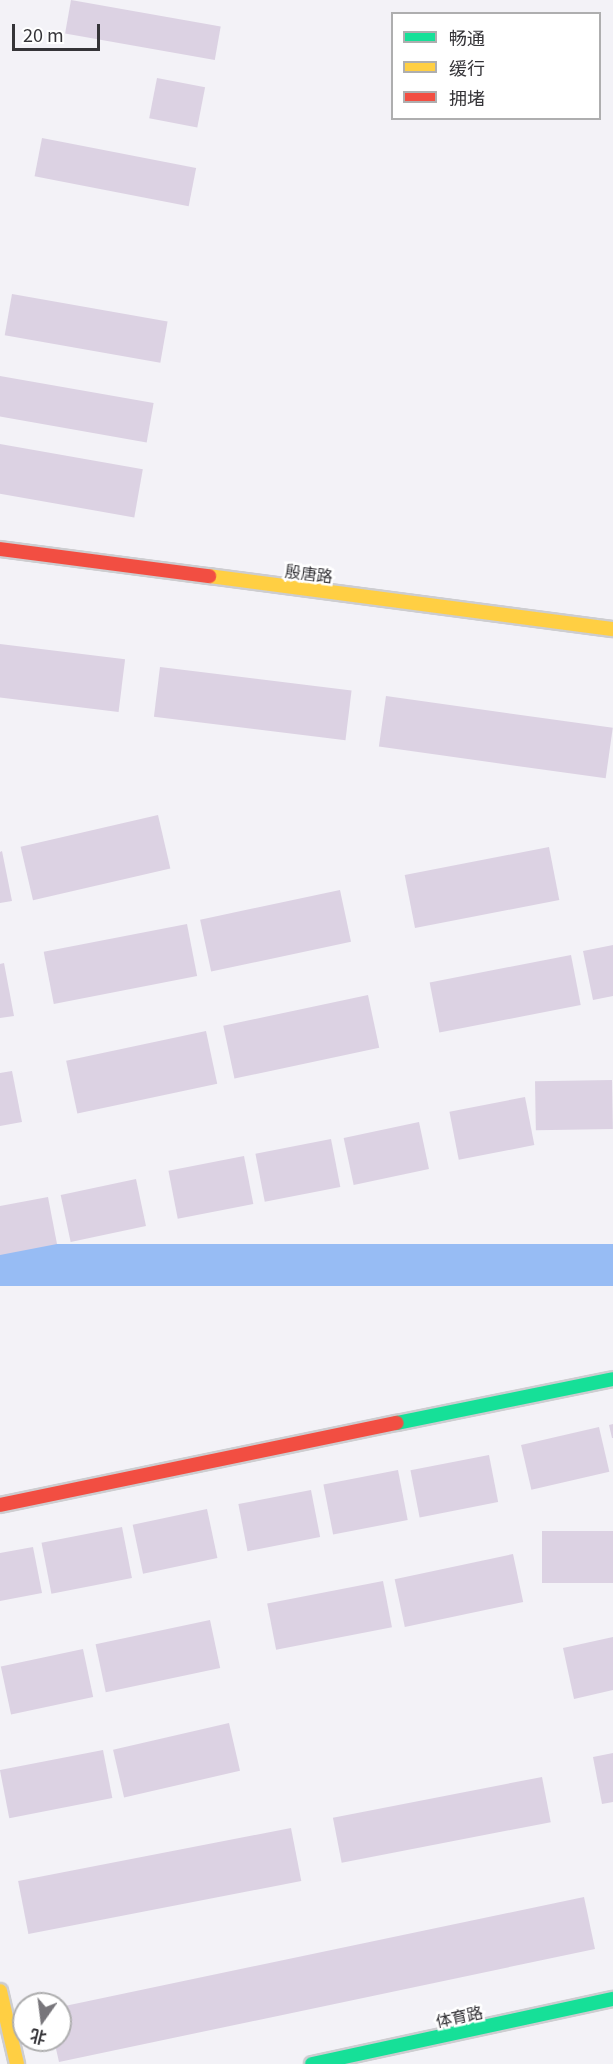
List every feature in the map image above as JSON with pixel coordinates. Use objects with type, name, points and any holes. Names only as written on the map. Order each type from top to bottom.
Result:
[{"type":"street","name":"殷唐路","points":[[0,549],[613,629]]},
{"type":"street","points":[[0,1505],[613,1378]]},
{"type":"street","points":[[0,1991],[17,2064]]},
{"type":"street","name":"体育路","points":[[312,2064],[613,1999]]},
{"type":"water","points":[[0,1244],[613,1244],[613,1286],[0,1286]]},
{"type":"building","points":[[71,0],[221,26],[215,60],[65,33]]},
{"type":"building","points":[[157,78],[205,87],[197,128],[149,118]]},
{"type":"building","points":[[42,138],[196,168],[189,206],[35,176]]},
{"type":"building","points":[[12,294],[168,321],[160,363],[5,335]]},
{"type":"building","points":[[0,376],[154,403],[147,442],[0,417]]},
{"type":"building","points":[[0,444],[143,469],[134,517],[0,494]]},
{"type":"building","points":[[0,644],[125,659],[119,712],[0,697]]},
{"type":"building","points":[[160,667],[352,691],[345,740],[154,717]]},
{"type":"building","points":[[386,696],[613,728],[606,778],[379,747]]},
{"type":"building","points":[[158,815],[170,869],[33,900],[21,847]]},
{"type":"building","points":[[549,847],[559,900],[415,928],[405,875]]},
{"type":"building","points":[[2,851],[12,901],[0,903],[0,852]]},
{"type":"building","points":[[340,890],[351,942],[211,972],[200,920]]},
{"type":"building","points":[[187,924],[197,976],[54,1004],[44,952]]},
{"type":"building","points":[[613,945],[613,996],[593,1000],[583,951]]},
{"type":"building","points":[[571,955],[581,1005],[439,1033],[430,982]]},
{"type":"building","points":[[4,963],[14,1016],[0,1018],[0,964]]},
{"type":"building","points":[[368,995],[379,1048],[234,1079],[223,1026]]},
{"type":"building","points":[[206,1031],[217,1084],[77,1114],[66,1061]]},
{"type":"building","points":[[12,1071],[22,1122],[0,1126],[0,1073]]},
{"type":"building","points":[[612,1080],[613,1129],[536,1130],[535,1081]]},
{"type":"building","points":[[525,1097],[534,1145],[459,1160],[449,1112]]},
{"type":"building","points":[[419,1122],[429,1169],[354,1185],[344,1138]]},
{"type":"building","points":[[331,1139],[340,1187],[265,1202],[255,1154]]},
{"type":"building","points":[[244,1156],[253,1204],[178,1219],[168,1171]]},
{"type":"building","points":[[136,1179],[146,1226],[71,1242],[61,1195]]},
{"type":"building","points":[[48,1197],[57,1244],[0,1255],[0,1206]]},
{"type":"building","points":[[613,1424],[613,1438],[612,1438],[609,1425]]},
{"type":"building","points":[[599,1427],[609,1472],[531,1490],[521,1445]]},
{"type":"building","points":[[489,1455],[498,1502],[420,1517],[410,1470]]},
{"type":"building","points":[[398,1470],[408,1520],[333,1535],[323,1485]]},
{"type":"building","points":[[311,1490],[320,1537],[248,1551],[238,1504]]},
{"type":"building","points":[[207,1509],[217,1558],[143,1574],[133,1525]]},
{"type":"building","points":[[122,1527],[132,1578],[51,1594],[42,1543]]},
{"type":"building","points":[[542,1531],[613,1531],[613,1583],[542,1583]]},
{"type":"building","points":[[33,1547],[42,1593],[0,1601],[0,1553]]},
{"type":"building","points":[[513,1554],[523,1602],[405,1627],[395,1579]]},
{"type":"building","points":[[383,1581],[392,1627],[276,1650],[267,1604]]},
{"type":"building","points":[[210,1620],[220,1668],[106,1692],[96,1644]]},
{"type":"building","points":[[613,1637],[613,1690],[574,1699],[563,1648]]},
{"type":"building","points":[[83,1649],[93,1697],[11,1714],[1,1666]]},
{"type":"building","points":[[229,1723],[240,1771],[124,1798],[113,1750]]},
{"type":"building","points":[[103,1750],[112,1798],[9,1818],[0,1770]]},
{"type":"building","points":[[613,1753],[613,1802],[602,1804],[593,1757]]},
{"type":"building","points":[[542,1777],[551,1822],[342,1863],[333,1818]]},
{"type":"building","points":[[291,1828],[301,1881],[28,1934],[18,1881]]},
{"type":"building","points":[[584,1897],[595,1949],[59,2062],[57,2052],[72,2052],[72,2004]]},
{"type":"traffic: fast","points":[[397,1423],[613,1379]]},
{"type":"traffic: fast","points":[[312,2064],[613,1999]]},
{"type":"traffic: slow","points":[[209,576],[613,629]]},
{"type":"traffic: slow","points":[[0,1991],[17,2064]]},
{"type":"traffic: jam","points":[[0,549],[209,576]]},
{"type":"traffic: jam","points":[[0,1505],[397,1423]]}]
